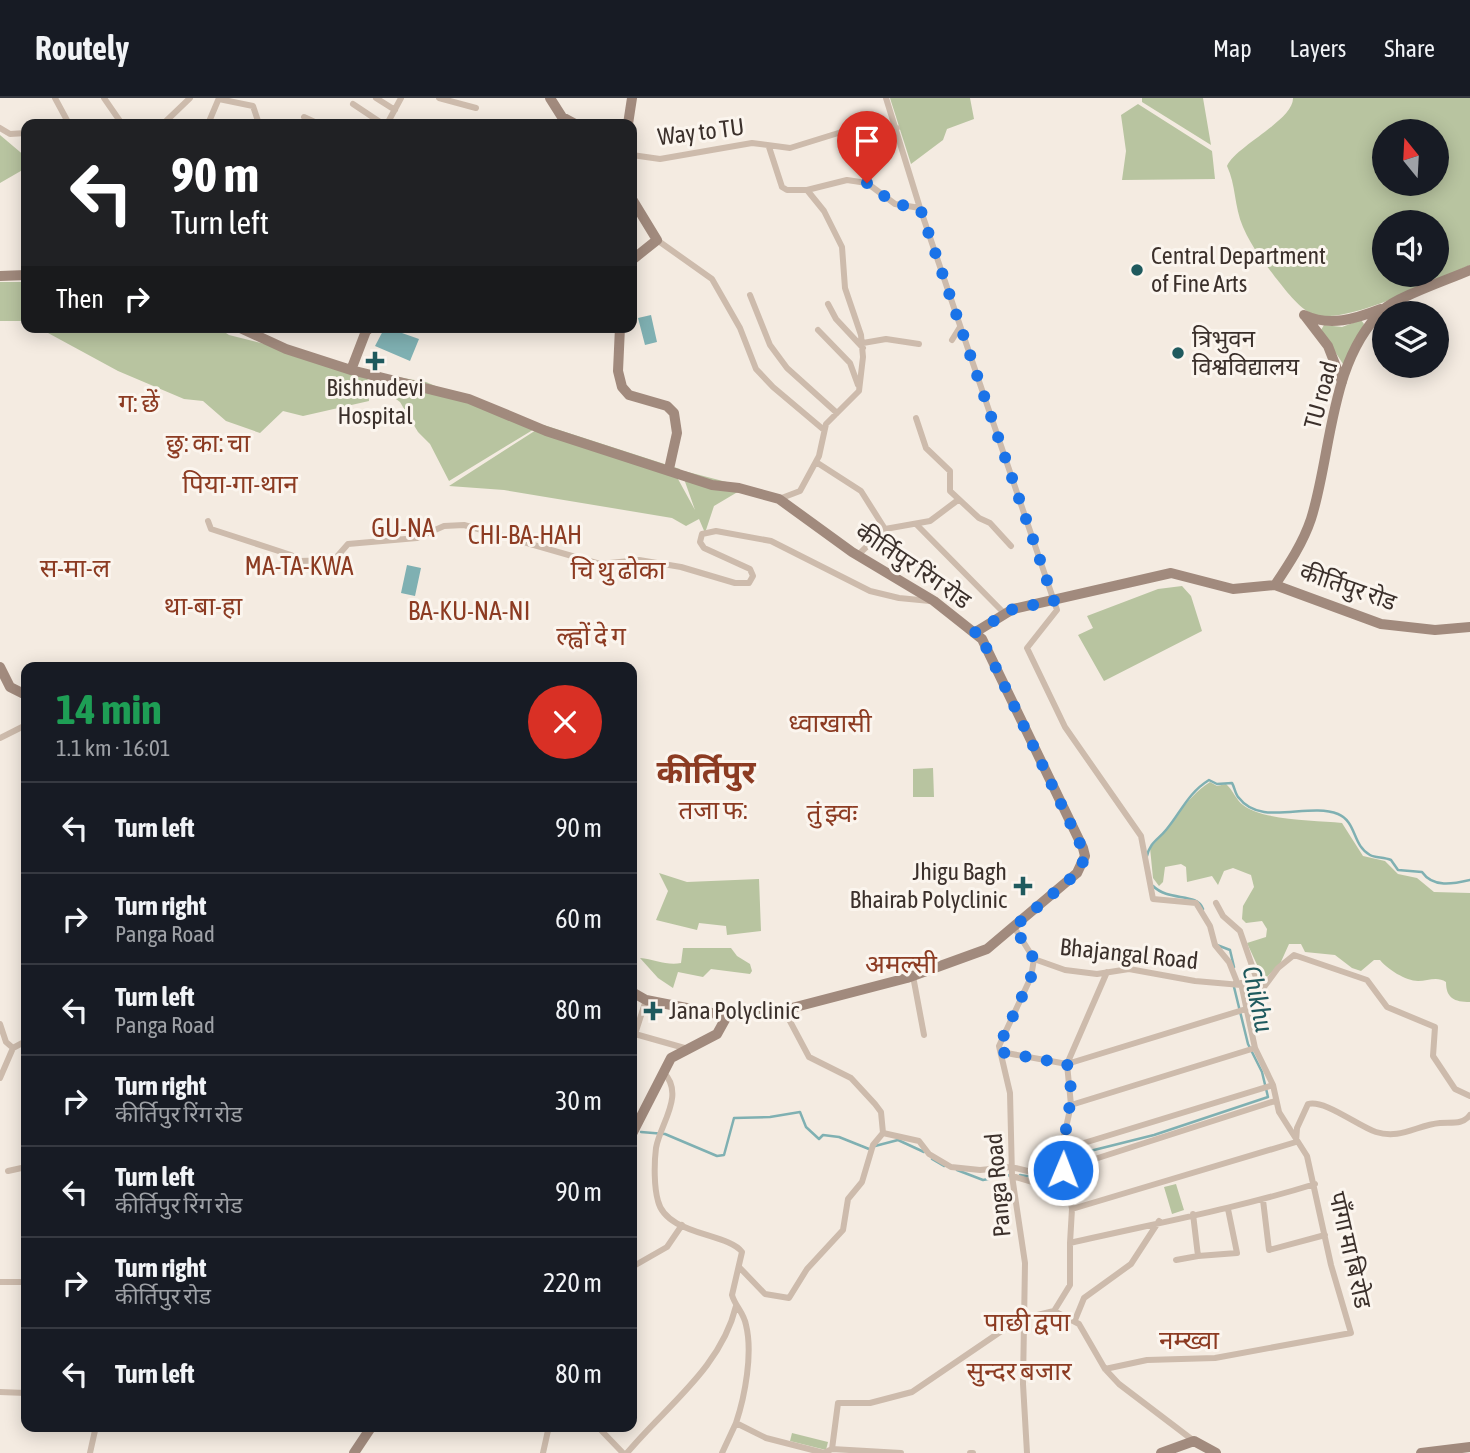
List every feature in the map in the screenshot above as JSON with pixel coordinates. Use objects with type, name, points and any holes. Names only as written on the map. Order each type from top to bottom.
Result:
[{"type":"street","points":[[55,98],[66,119]]},
{"type":"street","points":[[104,98],[119,119]]},
{"type":"street","points":[[168,119],[190,98]]},
{"type":"street","points":[[376,98],[395,110]]},
{"type":"street","points":[[389,119],[401,98]]},
{"type":"street","points":[[439,98],[476,108]]},
{"type":"street","points":[[550,98],[566,119]]},
{"type":"street","points":[[629,119],[632,98]]},
{"type":"street","points":[[886,98],[920,208],[1054,601]]},
{"type":"street","points":[[210,119],[219,99],[253,106],[257,119]]},
{"type":"street","points":[[353,104],[377,119]]},
{"type":"street","points":[[304,117],[308,119]]},
{"type":"street","points":[[0,128],[10,134],[21,133]]},
{"type":"street","name":"Way to TU","points":[[637,156],[660,159],[752,143],[790,148],[848,130],[897,128]]},
{"type":"street","points":[[769,147],[782,187],[787,190],[807,190],[848,180],[867,183],[895,204],[920,208]]},
{"type":"street","points":[[779,499],[800,491],[816,462],[824,430],[859,391],[863,345],[845,288],[842,247],[807,190]]},
{"type":"street","points":[[637,207],[657,240],[712,279],[740,328],[757,369],[773,387],[824,430]]},
{"type":"street","points":[[637,257],[657,240]]},
{"type":"street","name":"TU road","points":[[1399,301],[1470,270]]},
{"type":"street","points":[[0,276],[21,275]]},
{"type":"street","points":[[750,295],[775,353],[787,368],[837,413]]},
{"type":"street","points":[[828,303],[836,319],[863,345]]},
{"type":"street","points":[[1342,382],[1328,346],[1304,315],[1315,320],[1339,321],[1372,311]]},
{"type":"street","name":"TU road","points":[[1275,585],[1295,556],[1311,519],[1342,382],[1363,335],[1372,324]]},
{"type":"street","points":[[952,340],[960,327]]},
{"type":"street","points":[[817,330],[850,363],[859,391]]},
{"type":"street","name":"कीर्तिपुर रिंग रोड","points":[[251,333],[286,349],[351,370],[469,399],[547,431],[712,485],[739,488],[779,499],[858,555],[934,601],[982,639],[1086,856],[1077,873],[987,948],[913,976],[784,1010],[727,1016],[646,1000],[637,995]]},
{"type":"street","points":[[351,370],[365,333]]},
{"type":"street","points":[[620,333],[618,371],[622,387],[629,395],[667,406],[674,413],[677,433],[669,469]]},
{"type":"street","points":[[863,345],[886,339],[919,344]]},
{"type":"street","points":[[916,418],[926,448],[950,471],[950,491],[979,518],[990,523],[1011,546]]},
{"type":"street","points":[[816,462],[861,491],[885,529]]},
{"type":"street","points":[[858,555],[885,529],[917,525],[940,516],[958,500]]},
{"type":"street","points":[[208,521],[211,529],[291,555],[299,561],[334,560],[348,544],[358,541],[416,538],[444,526],[464,525],[600,564],[639,560],[681,566],[735,583],[749,583],[753,576],[750,569],[704,548],[700,542],[702,534],[716,531],[771,541],[870,590],[899,598],[934,601]]},
{"type":"street","points":[[917,525],[1004,614]]},
{"type":"street","name":"कीर्तिपुर रोड","points":[[974,633],[1004,614],[1034,603],[1054,601],[1171,573],[1233,589],[1275,585],[1381,624],[1435,630],[1470,627]]},
{"type":"street","name":"पाँगा मा बि रोड","points":[[1054,601],[1057,610],[1027,648],[1065,727],[1141,836],[1153,899],[1196,903],[1201,908],[1215,945],[1229,962],[1239,983],[1255,1048],[1273,1085],[1275,1101],[1296,1142],[1307,1156],[1351,1333],[1214,1358],[1147,1360],[1105,1369]]},
{"type":"street","points":[[0,667],[10,687],[21,692]]},
{"type":"street","points":[[0,738],[21,728]]},
{"type":"street","points":[[1216,903],[1223,916],[1240,931],[1259,986],[1264,987],[1278,968],[1294,955],[1367,980],[1387,1007],[1435,1027],[1433,1056],[1455,1089],[1470,1096]]},
{"type":"street","points":[[1014,927],[1034,959],[1031,977],[1004,1034],[1000,1052],[1067,1064],[1246,1009]]},
{"type":"street","name":"Bhajangal Road","points":[[1034,959],[1065,970],[1107,972],[1129,969],[1195,981],[1259,986]]},
{"type":"street","points":[[1054,1311],[1070,1285],[1072,1209],[1061,1154],[1071,1105],[1067,1064],[1107,972]]},
{"type":"street","points":[[913,976],[924,1035]]},
{"type":"street","points":[[637,1028],[646,1000]]},
{"type":"street","points":[[740,1268],[765,1294],[789,1298],[807,1269],[843,1230],[848,1199],[862,1182],[873,1145],[883,1133],[881,1112],[876,1104],[851,1078],[809,1057],[784,1010]]},
{"type":"street","points":[[637,1124],[671,1058],[717,1034],[727,1016]]},
{"type":"street","points":[[0,1024],[3,1043],[13,1048]]},
{"type":"street","points":[[637,1035],[688,1049]]},
{"type":"street","points":[[0,1079],[13,1048],[21,1044]]},
{"type":"street","points":[[1071,1105],[1255,1048]]},
{"type":"street","name":"Panga Road","points":[[1000,1052],[1010,1093],[1011,1170],[1025,1263],[1023,1384],[1027,1453]]},
{"type":"street","points":[[663,1072],[673,1098],[656,1148],[657,1200],[666,1213],[682,1225],[702,1236],[736,1244],[742,1252],[732,1295],[745,1320],[748,1342],[741,1408],[722,1453]]},
{"type":"street","points":[[883,1133],[919,1140],[929,1154],[951,1167],[1026,1173],[1041,1171],[1061,1154],[1273,1085]]},
{"type":"street","points":[[1011,1170],[1036,1183],[1063,1170],[1275,1101]]},
{"type":"street","points":[[1072,1209],[1296,1142],[1297,1128],[1308,1104],[1312,1103],[1320,1103],[1368,1129],[1397,1135],[1439,1123],[1460,1122],[1470,1115]]},
{"type":"street","points":[[1168,1117],[1174,1134]]},
{"type":"street","points":[[8,1171],[21,1170]]},
{"type":"street","points":[[1070,1243],[1192,1213],[1228,1209],[1315,1184]]},
{"type":"street","points":[[1263,1200],[1269,1250],[1325,1236]]},
{"type":"street","points":[[1177,1260],[1237,1253],[1228,1209]]},
{"type":"street","points":[[1192,1213],[1198,1256]]},
{"type":"street","points":[[1074,1320],[1084,1298],[1131,1264],[1159,1221]]},
{"type":"street","points":[[637,1264],[667,1247],[682,1225]]},
{"type":"street","points":[[0,1282],[21,1282]]},
{"type":"street","points":[[603,1432],[625,1453],[714,1358],[732,1323],[736,1306]]},
{"type":"street","points":[[832,1449],[838,1403],[881,1402],[912,1392],[958,1358],[1025,1318],[1054,1311],[1074,1320],[1087,1335],[1105,1369],[1137,1399],[1194,1441],[1216,1453]]},
{"type":"street","points":[[0,1392],[21,1393]]},
{"type":"street","points":[[736,1423],[766,1438],[824,1453],[832,1449],[901,1453]]},
{"type":"street","points":[[90,1453],[95,1432]]},
{"type":"street","points":[[354,1453],[368,1432]]},
{"type":"street","points":[[543,1453],[548,1432]]},
{"type":"street","points":[[1161,1453],[1194,1441]]},
{"type":"street","points":[[1421,1453],[1470,1447]]},
{"type":"green space","points":[[890,98],[970,98],[974,119],[947,129],[943,140],[911,164]]},
{"type":"green space","points":[[1142,98],[1203,98],[1211,145],[1142,102]]},
{"type":"green space","points":[[1293,98],[1470,98],[1470,265],[1449,274],[1449,210],[1372,210],[1372,287],[1421,287],[1388,301],[1372,301],[1372,306],[1346,314],[1313,314],[1302,307],[1275,277],[1250,241],[1240,219],[1227,166],[1232,158],[1284,115]]},
{"type":"green space","points":[[1138,104],[1212,151],[1215,179],[1122,180],[1126,151],[1121,115]]},
{"type":"green space","points":[[0,135],[21,153],[21,171],[0,183]]},
{"type":"green space","points":[[0,282],[21,282],[21,321],[0,321]]},
{"type":"green space","points":[[1361,320],[1364,324],[1343,364],[1321,330],[1324,325],[1342,327]]},
{"type":"green space","points":[[48,333],[226,333],[367,370],[369,401],[303,416],[283,411],[260,433],[226,421],[203,401],[184,399],[118,371]]},
{"type":"green space","points":[[375,373],[426,382],[536,428],[449,481],[430,444],[418,432],[400,402],[373,382]]},
{"type":"green space","points":[[544,425],[680,469],[678,479],[695,510],[683,476],[684,471],[746,487],[714,506],[705,533],[699,519],[686,526],[672,518],[504,490],[449,486]]},
{"type":"green space","points":[[1182,586],[1191,596],[1202,631],[1104,681],[1078,635],[1093,628],[1087,616],[1158,589]]},
{"type":"green space","points":[[933,768],[934,797],[913,797],[913,769]]},
{"type":"green space","points":[[1210,782],[1217,786],[1226,784],[1243,805],[1264,814],[1342,823],[1363,856],[1385,861],[1398,874],[1417,878],[1434,892],[1470,893],[1470,1002],[1452,998],[1443,980],[1408,979],[1392,971],[1380,960],[1374,960],[1361,971],[1352,968],[1335,955],[1305,952],[1301,944],[1289,944],[1280,964],[1264,980],[1247,943],[1266,937],[1267,929],[1262,921],[1246,923],[1242,919],[1243,906],[1254,887],[1251,875],[1233,868],[1224,871],[1218,885],[1212,876],[1187,882],[1186,867],[1181,864],[1165,867],[1163,882],[1159,886],[1153,878],[1150,848],[1185,805]]},
{"type":"green space","points":[[659,873],[687,882],[759,879],[761,931],[727,935],[726,926],[699,923],[697,930],[656,920],[668,891]]},
{"type":"green space","points":[[683,948],[731,948],[737,956],[750,964],[752,971],[750,974],[711,969],[703,977],[678,972],[673,988],[658,978],[640,958],[671,964],[681,963]]},
{"type":"green space","points":[[1176,1184],[1184,1210],[1172,1214],[1164,1187]]},
{"type":"green space","points":[[792,1433],[828,1442],[826,1450],[790,1441]]},
{"type":"water","points":[[651,315],[657,342],[645,345],[638,318]]},
{"type":"water","points":[[382,333],[402,333],[419,339],[410,361],[375,346]]},
{"type":"water","points":[[407,565],[421,568],[415,596],[401,593]]},
{"type":"waterway","name":"Chikhu","points":[[1147,856],[1152,844],[1190,797],[1209,780],[1217,784],[1232,783],[1239,798],[1248,807],[1260,811],[1326,811],[1338,814],[1348,822],[1364,851],[1372,856],[1391,860],[1398,870],[1422,872],[1432,881],[1444,884],[1470,880]]},
{"type":"waterway","name":"Chikhu","points":[[1153,886],[1167,894],[1195,900],[1203,909]]},
{"type":"waterway","name":"Chikhu","points":[[1217,945],[1230,950],[1234,967]]},
{"type":"waterway","name":"Chikhu","points":[[1020,1175],[1038,1178],[1070,1156],[1154,1135],[1268,1097],[1262,1072],[1248,1044],[1234,987]]},
{"type":"waterway","points":[[641,1132],[665,1134],[717,1156],[724,1155],[734,1118],[770,1117],[800,1112],[806,1127],[819,1139],[823,1135],[839,1137],[869,1149]]},
{"type":"waterway","name":"Chikhu","points":[[875,1146],[898,1140],[924,1152]]},
{"type":"waterway","name":"Chikhu","points":[[932,1159],[944,1166]]},
{"type":"waterway","name":"Chikhu","points":[[957,1170],[983,1180],[1010,1175]]},
{"type":"place","name":"Central Department of Fine Arts","points":[[1137,270]]},
{"type":"place","name":"त्रिभुवन विश्वविद्यालय","points":[[1178,353]]},
{"type":"place","name":"Bishnudevi Hospital","points":[[375,361]]},
{"type":"place","name":"Jhigu Bagh Bhairab Polyclinic","points":[[1023,886]]},
{"type":"place","name":"Jana Polyclinic","points":[[653,1011]]},
{"type":"district","name":"ग: छें","points":[[139,403]]},
{"type":"district","name":"छु: का: चा","points":[[208,443]]},
{"type":"district","name":"पिया-गा-थान","points":[[240,484]]},
{"type":"district","name":"GU-NA","points":[[403,528]]},
{"type":"district","name":"CHI-BA-HAH","points":[[525,535]]},
{"type":"district","name":"MA-TA-KWA","points":[[299,566]]},
{"type":"district","name":"स-मा-ल","points":[[75,568]]},
{"type":"district","name":"चि थु ढोका","points":[[618,570]]},
{"type":"district","name":"था-बा-हा","points":[[203,606]]},
{"type":"district","name":"BA-KU-NA-NI","points":[[469,611]]},
{"type":"district","name":"ल्ह्वों दे ग","points":[[591,636]]},
{"type":"district","name":"ध्वाखासी","points":[[830,723]]},
{"type":"district","name":"कीर्तिपुर","points":[[706,772]]},
{"type":"district","name":"तजा फ:","points":[[713,810]]},
{"type":"district","name":"तुं झ्वः","points":[[832,813]]},
{"type":"district","name":"अमल्सी","points":[[901,964]]},
{"type":"district","name":"पाछी द्वपा","points":[[1027,1322]]},
{"type":"district","name":"नम्ख्वा","points":[[1189,1340]]},
{"type":"district","name":"सुन्दर बजार","points":[[1019,1371]]},
{"type":"route","points":[[867,183],[895,204],[920,208],[1054,601],[1013,609],[974,633],[982,639],[1086,856],[1077,873],[1014,927],[1034,959],[1031,977],[999,1046],[1000,1052],[1067,1064],[1071,1105],[1061,1150],[1063,1170]]}]
